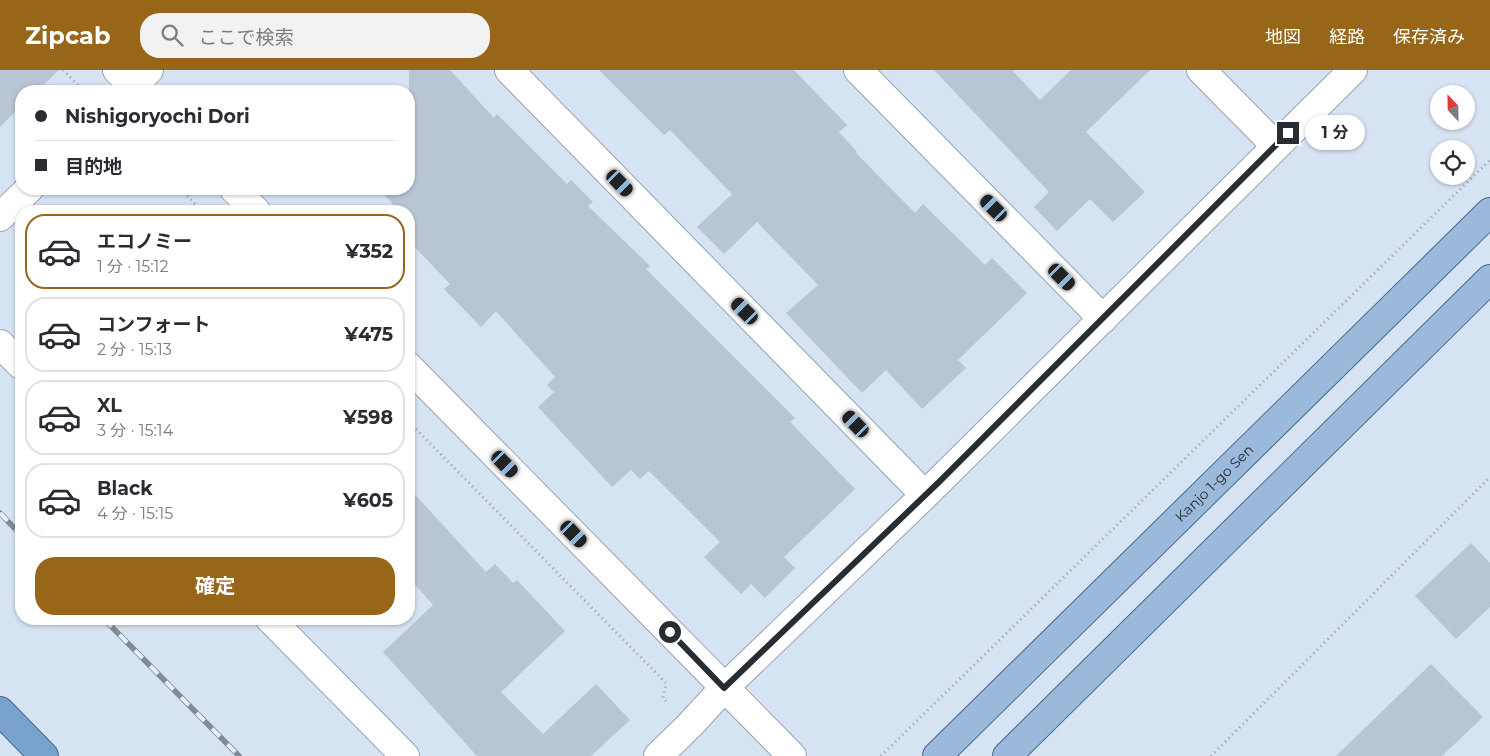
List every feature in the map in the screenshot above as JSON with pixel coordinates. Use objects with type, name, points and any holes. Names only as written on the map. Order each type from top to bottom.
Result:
[{"type":"highway","points":[[0,711],[44,756]]},
{"type":"main road","name":"Kanjo 1-go Sen","points":[[937,756],[1490,212]]},
{"type":"main road","points":[[1007,756],[1490,279]]},
{"type":"street","points":[[509,70],[925,495]]},
{"type":"street","points":[[858,70],[1103,319]]},
{"type":"street","points":[[1201,70],[1276,146]]},
{"type":"street","points":[[658,756],[724,688],[925,495],[1353,70]]},
{"type":"street","points":[[0,217],[22,195]]},
{"type":"street","points":[[240,195],[250,205]]},
{"type":"street","points":[[0,344],[15,359]]},
{"type":"street","points":[[415,373],[792,756]]},
{"type":"street","points":[[276,625],[405,756]]},
{"type":"path","points":[[63,70],[78,85]]},
{"type":"path","points":[[882,756],[1490,160]]},
{"type":"path","points":[[186,195],[196,205]]},
{"type":"path","points":[[415,428],[666,683],[663,698],[690,725]]},
{"type":"path","points":[[1211,756],[1490,477]]},
{"type":"building","points":[[0,70],[59,70],[43,85],[15,85],[15,112],[0,127]]},
{"type":"building","points":[[409,70],[450,70],[494,118],[497,114],[567,184],[571,180],[593,202],[588,206],[650,266],[646,269],[795,418],[790,422],[855,489],[784,557],[795,568],[765,598],[751,584],[741,594],[704,557],[720,542],[649,471],[640,479],[631,470],[612,487],[538,407],[554,392],[547,385],[555,377],[496,311],[481,327],[444,289],[450,284],[415,247],[415,205],[394,205],[384,195],[415,195],[415,85],[409,85]]},
{"type":"building","points":[[599,70],[794,70],[847,125],[839,132],[856,153],[915,213],[923,204],[985,265],[992,258],[1027,293],[958,360],[966,368],[922,409],[886,370],[862,393],[786,313],[818,285],[757,222],[724,254],[697,227],[732,194],[670,130],[664,135]]},
{"type":"building","points":[[934,70],[1012,70],[1040,100],[1071,70],[1150,70],[1086,132],[1145,192],[1113,222],[1090,199],[1057,231],[1034,207],[1049,192]]},
{"type":"building","points":[[415,495],[486,572],[495,564],[513,583],[517,580],[565,631],[501,692],[543,734],[596,684],[630,720],[591,756],[477,756],[383,652],[412,625],[415,625],[415,622],[433,605],[415,585]]},
{"type":"building","points":[[1471,543],[1490,563],[1490,607],[1456,639],[1415,596]]},
{"type":"building","points":[[1431,664],[1483,717],[1442,756],[1336,756]]},
{"type":"railway","points":[[0,513],[15,529]]},
{"type":"railway","points":[[110,625],[239,756]]},
{"type":"route","points":[[670,632],[724,688],[939,482],[1288,133]]}]
